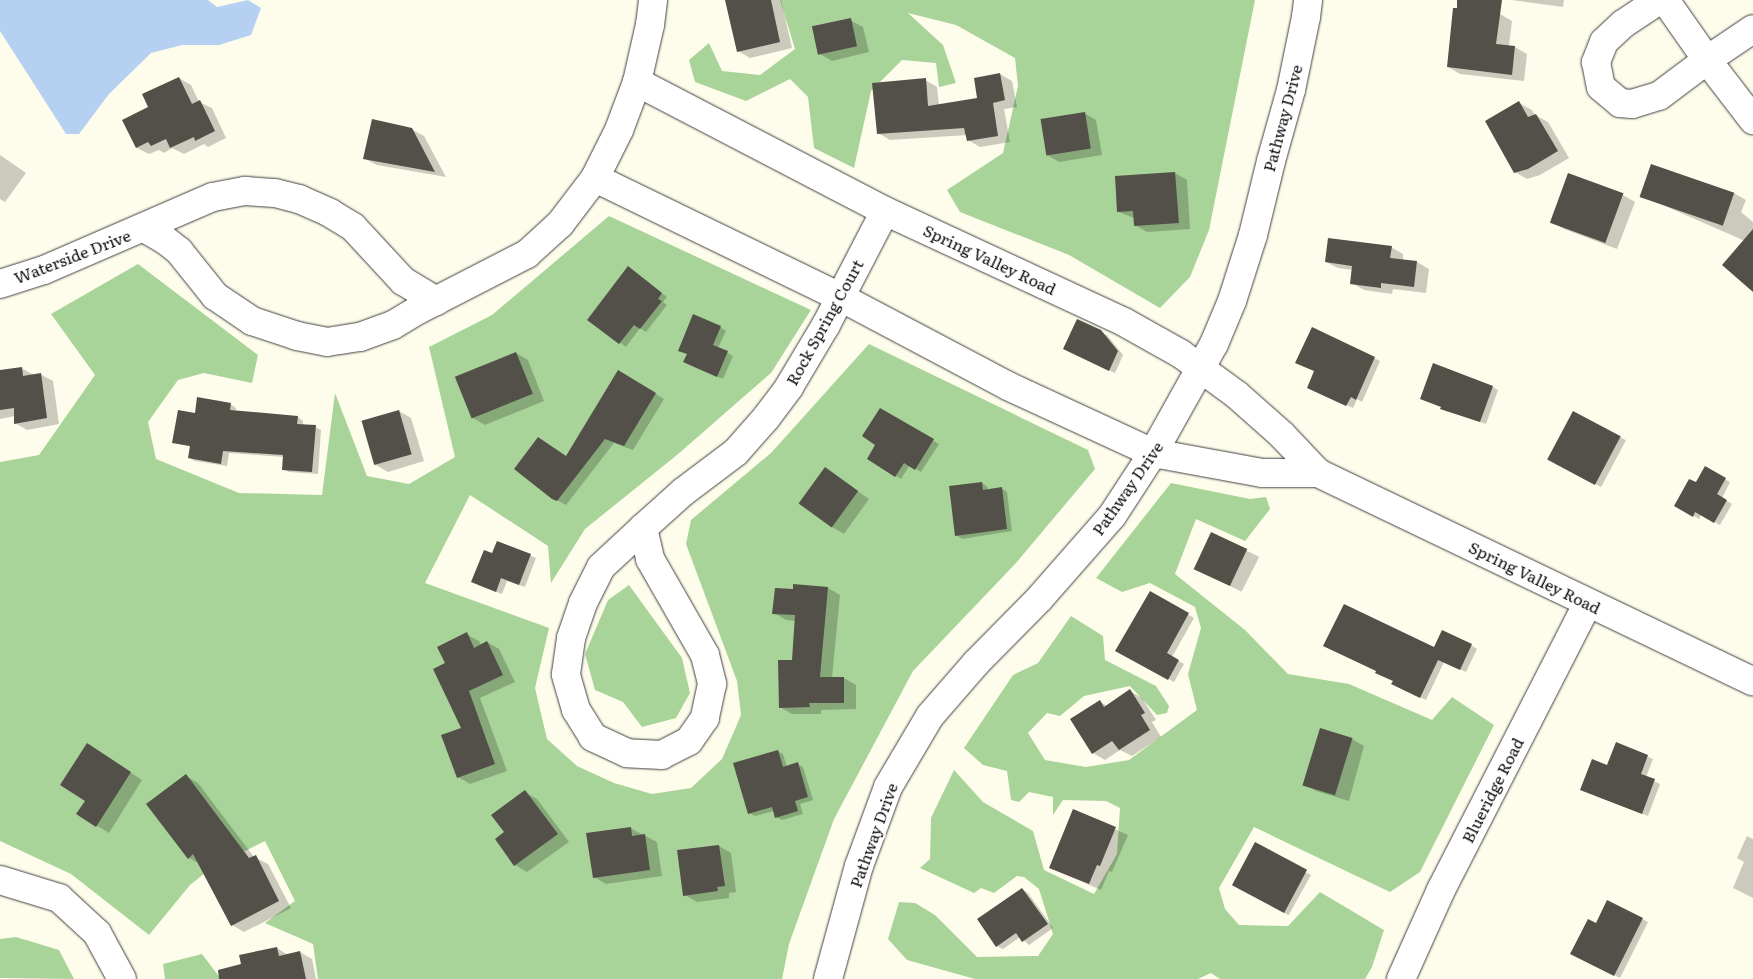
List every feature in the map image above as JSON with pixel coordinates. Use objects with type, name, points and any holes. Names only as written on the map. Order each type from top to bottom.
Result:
[{"type":"street","name":"Waterside Drive","points":[[144,228],[165,240],[179,251],[215,296],[233,310],[252,321],[297,336],[326,342],[360,337],[393,326],[436,301],[527,254],[560,224],[595,178],[619,130],[638,82],[650,25],[652,0]]},
{"type":"street","name":"Pathway Drive","points":[[828,979],[859,866],[888,787],[930,716],[976,663],[1040,598],[1112,516],[1153,453],[1214,344],[1232,301],[1253,235],[1270,162],[1291,90],[1308,0]]},
{"type":"street","points":[[1659,0],[1623,24],[1604,42],[1596,62],[1600,87],[1620,103],[1632,104],[1659,96],[1706,60],[1753,29]]},
{"type":"street","points":[[1665,0],[1706,60],[1753,120]]},
{"type":"street","name":"Spring Valley Road","points":[[638,82],[885,211],[1124,322],[1181,354],[1237,395],[1282,435],[1318,473],[1753,681]]},
{"type":"street","name":"Spring Valley Road","points":[[595,178],[840,297],[1008,386],[1153,453],[1262,473],[1318,473]]},
{"type":"street","name":"Waterside Drive","points":[[0,284],[44,270],[213,197],[245,191],[275,193],[300,200],[353,227],[403,281],[436,301]]},
{"type":"street","name":"Rock Spring Court","points":[[643,528],[650,559],[705,655],[712,684],[705,718],[689,740],[662,755],[627,753],[593,737],[576,710],[566,674],[571,638],[583,603],[601,567],[643,528],[683,492],[736,452],[766,418],[789,387],[826,325],[885,211]]},
{"type":"street","name":"Blueridge Road","points":[[1401,979],[1441,890],[1588,603]]},
{"type":"street","points":[[0,880],[59,898],[97,933],[122,979]]},
{"type":"green space","points":[[780,0],[1255,0],[1209,230],[1190,277],[1160,308],[1069,255],[960,212],[947,190],[1003,153],[1018,86],[1015,58],[956,25],[908,13],[943,45],[956,83],[939,87],[936,63],[902,60],[871,91],[854,168],[814,148],[808,97],[790,79],[746,101],[695,82],[689,60],[709,43],[722,71],[760,75],[795,49]]},
{"type":"green space","points":[[609,216],[811,310],[771,373],[677,455],[585,529],[551,583],[548,546],[470,495],[425,583],[549,628],[535,688],[547,739],[577,766],[614,783],[652,794],[691,788],[722,759],[741,715],[737,681],[686,544],[691,520],[771,453],[869,344],[1088,450],[1095,469],[1016,563],[913,671],[834,819],[789,944],[782,979],[318,979],[313,944],[265,923],[295,901],[265,841],[210,869],[190,885],[149,935],[71,874],[0,841],[0,462],[39,455],[95,375],[51,314],[138,264],[258,355],[252,383],[204,373],[178,380],[148,422],[156,459],[239,493],[322,495],[335,393],[367,476],[409,484],[455,457],[429,347],[492,315]]},
{"type":"green space","points":[[1171,483],[1250,499],[1266,497],[1270,509],[1245,541],[1196,519],[1175,574],[1245,630],[1288,674],[1349,684],[1432,720],[1452,697],[1494,725],[1420,872],[1390,892],[1254,827],[1219,888],[1225,909],[1239,925],[1288,926],[1320,892],[1384,930],[1372,967],[1365,979],[1220,979],[1211,973],[1198,979],[975,979],[907,960],[888,939],[899,902],[915,903],[935,915],[977,957],[1038,956],[1053,934],[1039,889],[1024,877],[1017,876],[994,893],[981,888],[974,893],[920,868],[930,859],[931,818],[954,770],[983,802],[1033,831],[1044,870],[1094,894],[1117,854],[1120,808],[1106,801],[1063,800],[1053,815],[1053,797],[1029,792],[1019,802],[1011,800],[1007,771],[983,765],[964,748],[1013,675],[1038,663],[1071,616],[1103,636],[1105,660],[1156,686],[1169,706],[1167,713],[1157,715],[1130,686],[1084,696],[1060,716],[1047,713],[1028,733],[1045,760],[1086,767],[1129,760],[1197,710],[1188,674],[1201,628],[1195,607],[1150,583],[1122,592],[1096,578]]},
{"type":"green space","points":[[629,585],[682,658],[690,693],[676,718],[642,727],[623,702],[595,690],[585,654],[608,600]]},
{"type":"green space","points":[[16,937],[59,950],[74,979],[0,978],[0,939]]},
{"type":"green space","points":[[202,954],[221,979],[165,979],[163,964]]},
{"type":"water","points":[[0,0],[208,0],[217,7],[248,0],[261,8],[251,35],[219,45],[182,45],[151,53],[109,94],[79,134],[66,134],[0,31]]},
{"type":"building","points":[[725,0],[771,0],[780,42],[737,52]]},
{"type":"building","points":[[1457,0],[1502,0],[1496,44],[1515,46],[1512,75],[1447,67],[1453,8],[1457,8]]},
{"type":"building","points":[[851,18],[857,46],[818,55],[812,26]]},
{"type":"building","points":[[1000,73],[1005,100],[993,103],[998,136],[967,141],[964,128],[877,134],[872,83],[926,78],[928,106],[977,98],[974,78]]},
{"type":"building","points":[[179,77],[192,104],[200,100],[215,131],[195,141],[194,137],[170,148],[166,139],[151,146],[148,142],[136,148],[122,120],[148,107],[142,94]]},
{"type":"building","points":[[1519,101],[1528,117],[1536,114],[1558,151],[1528,169],[1514,173],[1485,121]]},
{"type":"building","points":[[1085,112],[1091,149],[1046,156],[1041,119]]},
{"type":"building","points":[[372,119],[412,128],[435,172],[363,159]]},
{"type":"building","points":[[1651,164],[1734,193],[1723,226],[1640,197]]},
{"type":"building","points":[[1175,172],[1179,223],[1134,226],[1133,211],[1117,212],[1115,176]]},
{"type":"building","points":[[1568,173],[1623,193],[1605,243],[1550,223]]},
{"type":"building","points":[[1753,229],[1753,292],[1722,265]]},
{"type":"building","points":[[1328,238],[1392,246],[1390,258],[1417,261],[1414,287],[1381,283],[1381,288],[1350,284],[1352,266],[1325,262]]},
{"type":"building","points":[[628,266],[662,293],[658,299],[662,301],[640,329],[634,325],[619,344],[587,320]]},
{"type":"building","points":[[693,314],[721,326],[713,345],[728,351],[717,377],[683,362],[687,354],[678,351]]},
{"type":"building","points":[[1077,319],[1101,330],[1118,351],[1109,371],[1063,349]]},
{"type":"building","points":[[1312,327],[1375,357],[1356,400],[1351,397],[1346,406],[1307,388],[1314,371],[1295,363]]},
{"type":"building","points":[[516,352],[533,394],[472,418],[455,377]]},
{"type":"building","points":[[1433,363],[1493,386],[1480,422],[1440,409],[1441,407],[1420,399]]},
{"type":"building","points":[[22,367],[23,376],[41,373],[47,418],[14,424],[14,408],[0,410],[0,370]]},
{"type":"building","points":[[618,370],[656,393],[624,446],[605,439],[557,501],[552,499],[514,469],[538,437],[566,456]]},
{"type":"building","points":[[197,397],[231,403],[230,410],[298,416],[297,424],[316,425],[312,472],[282,470],[283,455],[223,451],[221,464],[188,458],[190,446],[172,443],[178,410],[195,413]]},
{"type":"building","points":[[880,408],[934,439],[915,470],[904,463],[895,477],[867,459],[875,445],[862,436]]},
{"type":"building","points":[[399,410],[412,454],[374,465],[362,421]]},
{"type":"building","points":[[1573,411],[1621,436],[1595,485],[1547,460]]},
{"type":"building","points":[[1705,466],[1726,478],[1717,494],[1727,500],[1714,523],[1695,512],[1693,517],[1674,506],[1689,479],[1696,482]]},
{"type":"building","points":[[825,467],[858,491],[832,528],[799,503]]},
{"type":"building","points":[[982,482],[983,490],[1002,487],[1007,529],[955,536],[949,486]]},
{"type":"building","points":[[1211,532],[1247,549],[1230,586],[1194,569]]},
{"type":"building","points":[[497,541],[531,554],[519,585],[501,578],[496,592],[471,582],[484,550],[492,553]]},
{"type":"building","points":[[793,584],[828,587],[820,677],[844,677],[844,703],[809,703],[810,707],[779,708],[778,660],[792,660],[795,615],[772,614],[775,588],[793,589]]},
{"type":"building","points":[[1150,591],[1189,613],[1167,653],[1179,660],[1168,680],[1115,651]]},
{"type":"building","points":[[1344,604],[1434,647],[1442,630],[1472,644],[1460,670],[1438,660],[1420,698],[1391,684],[1393,681],[1375,673],[1376,671],[1323,646]]},
{"type":"building","points":[[467,632],[474,648],[487,641],[503,675],[469,691],[495,764],[457,778],[441,735],[461,728],[433,669],[445,663],[437,647]]},
{"type":"building","points":[[1130,689],[1145,713],[1141,715],[1150,730],[1119,750],[1112,741],[1092,754],[1070,719],[1100,700],[1104,707]]},
{"type":"building","points":[[1320,728],[1353,738],[1335,795],[1302,785]]},
{"type":"building","points":[[1616,742],[1648,755],[1641,774],[1655,779],[1642,814],[1580,790],[1592,759],[1607,765]]},
{"type":"building","points":[[87,743],[131,772],[96,827],[76,814],[85,801],[60,785]]},
{"type":"building","points":[[778,750],[783,767],[798,762],[808,797],[795,801],[798,811],[775,818],[772,807],[748,814],[733,763]]},
{"type":"building","points":[[186,774],[249,858],[256,855],[279,901],[231,926],[193,854],[188,859],[146,804]]},
{"type":"building","points":[[525,790],[558,834],[514,866],[495,839],[504,832],[491,815]]},
{"type":"building","points":[[1073,809],[1116,827],[1100,866],[1097,865],[1089,884],[1049,868]]},
{"type":"building","points":[[631,827],[632,836],[645,834],[650,870],[593,878],[586,833]]},
{"type":"building","points":[[1255,842],[1307,870],[1284,913],[1232,885]]},
{"type":"building","points":[[719,845],[725,886],[717,887],[718,891],[683,896],[677,850]]},
{"type":"building","points":[[1022,888],[1048,924],[1022,942],[1016,933],[996,947],[977,919]]},
{"type":"building","points":[[1607,900],[1643,918],[1614,976],[1570,954],[1588,919],[1596,923]]},
{"type":"building","points":[[277,947],[279,956],[300,951],[306,979],[219,979],[218,970],[241,964],[239,955]]}]
